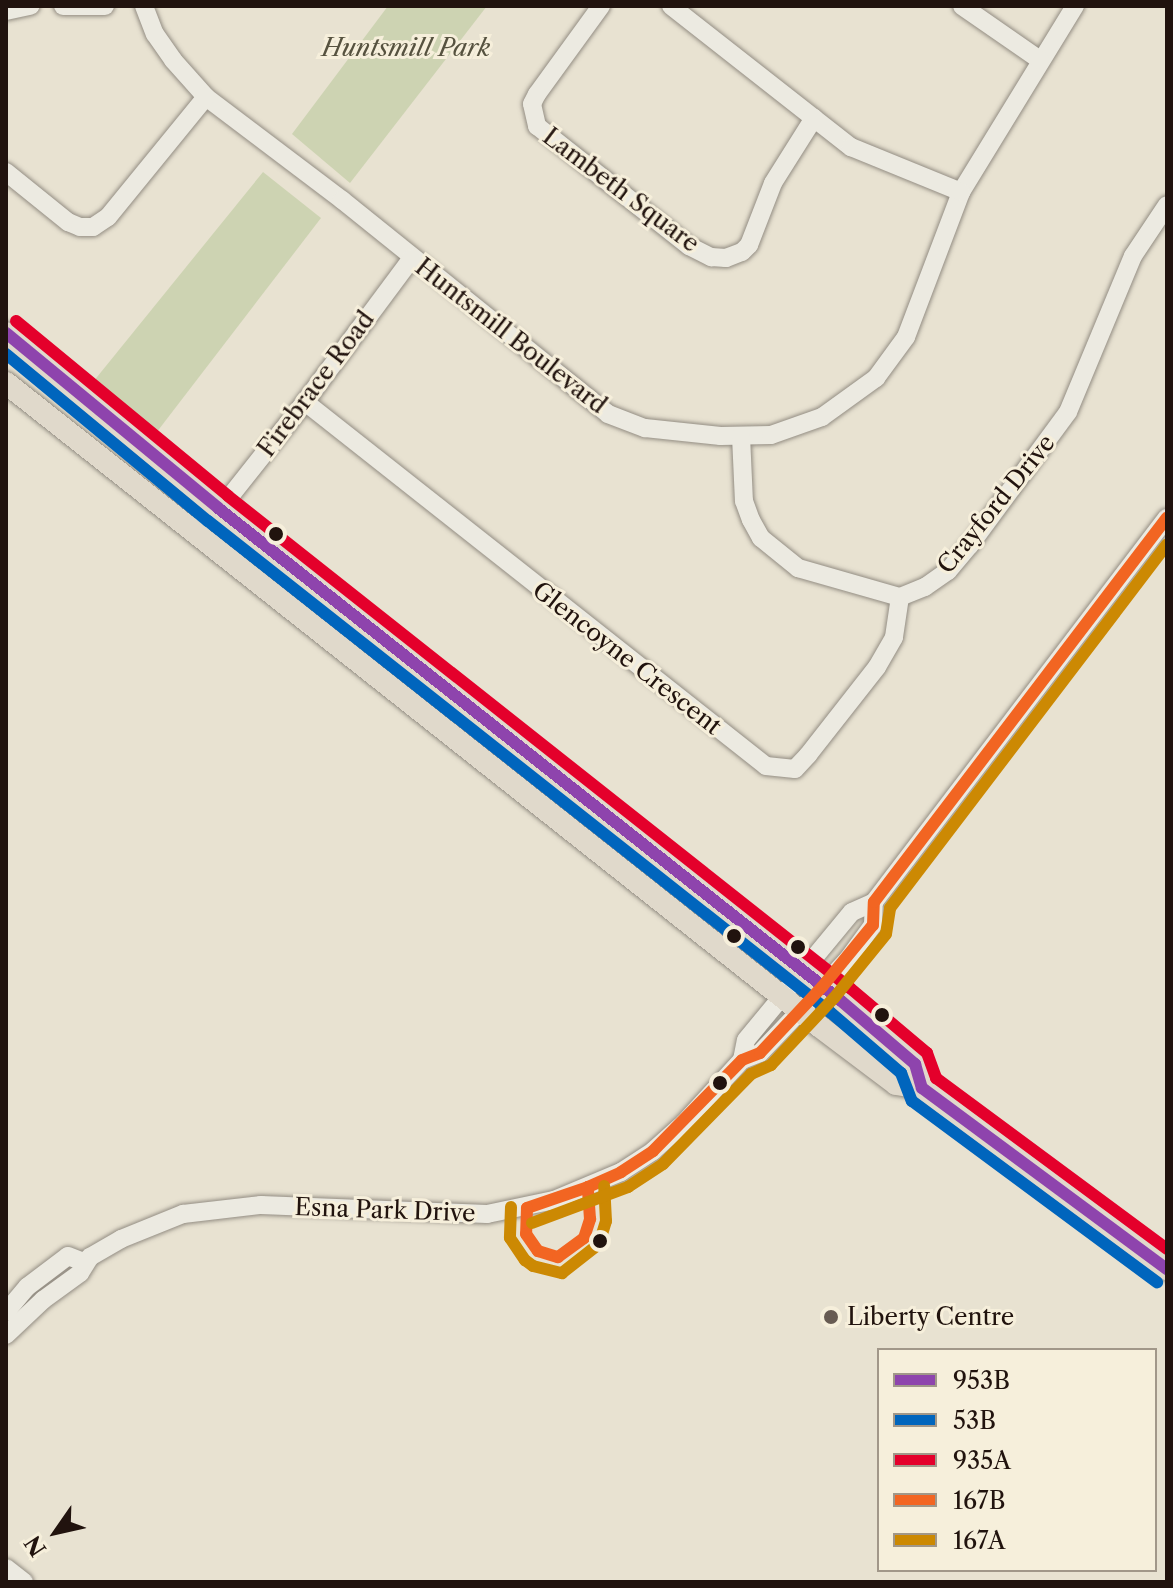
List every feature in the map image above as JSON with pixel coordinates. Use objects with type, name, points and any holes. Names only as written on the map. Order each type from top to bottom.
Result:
[{"type":"main road","points":[[6,333],[218,508],[814,980],[915,1064],[922,1088]]},
{"type":"main road","points":[[6,383],[791,1004],[896,1084],[922,1088],[1167,1269]]},
{"type":"street","points":[[6,11],[30,6]]},
{"type":"street","points":[[63,6],[105,6]]},
{"type":"street","name":"Huntsmill Boulevard","points":[[144,6],[155,34],[206,97],[615,418],[645,428],[741,436],[771,435],[822,417],[876,378],[906,337],[961,192],[1075,6]]},
{"type":"street","name":"Lambeth Square","points":[[601,6],[537,94],[532,104],[537,126],[689,246],[711,257],[726,258],[742,252],[749,245],[773,183],[814,118]]},
{"type":"street","points":[[671,6],[851,147],[961,192]]},
{"type":"street","points":[[962,6],[1040,60]]},
{"type":"street","points":[[6,172],[68,222],[80,227],[93,227],[108,217],[206,97]]},
{"type":"street","name":"Crayford Drive","points":[[900,597],[925,587],[948,571],[1068,412],[1133,256],[1167,205]]},
{"type":"street","name":"Firebrace Road","points":[[194,532],[218,508],[305,402],[412,258]]},
{"type":"street","name":"Glencoyne Crescent","points":[[305,402],[766,766],[795,769],[808,755],[877,667],[894,637],[900,597]]},
{"type":"street","points":[[741,436],[744,501],[761,538],[798,568],[900,597]]},
{"type":"street","name":"Esna Park Drive","points":[[6,1335],[57,1287],[80,1273],[84,1262],[153,1224],[183,1214],[261,1205],[487,1214],[554,1200],[621,1172],[653,1151],[684,1123],[742,1060],[746,1040],[791,1004],[873,925],[874,902],[1167,518]]},
{"type":"street","name":"Esna Park Drive","points":[[6,1312],[27,1287],[68,1256],[84,1262]]},
{"type":"street","points":[[6,1568],[24,1582]]},
{"type":"green space","name":"Huntsmill Park","points":[[388,6],[487,6],[350,183],[292,134]]},
{"type":"green space","points":[[263,172],[321,218],[153,437],[93,382]]},
{"type":"transit line","name":"935A","points":[[16,321],[228,496],[850,988],[927,1053],[936,1078],[1167,1249]]},
{"type":"transit line","name":"953B","points":[[6,333],[218,508],[840,1000],[915,1064],[922,1088],[1167,1269]]},
{"type":"transit line","name":"53B","points":[[6,354],[208,521],[830,1012],[901,1073],[912,1101],[1157,1282]]},
{"type":"transit line","name":"167B","points":[[527,1208],[588,1187],[621,1172],[653,1151],[742,1060],[760,1053],[822,987],[873,925],[874,902],[1167,518]]},
{"type":"transit line","name":"167A","points":[[532,1223],[628,1187],[663,1164],[751,1074],[771,1065],[834,998],[886,934],[890,908],[1167,544]]},
{"type":"transit line","name":"167A","points":[[511,1207],[510,1238],[525,1260],[533,1266],[562,1273],[599,1244],[606,1221],[604,1186]]},
{"type":"transit line","name":"167B","points":[[527,1208],[526,1234],[538,1251],[558,1257],[584,1238],[590,1219],[588,1187]]},
{"type":"place","name":"Liberty Centre","points":[[831,1317]]}]
